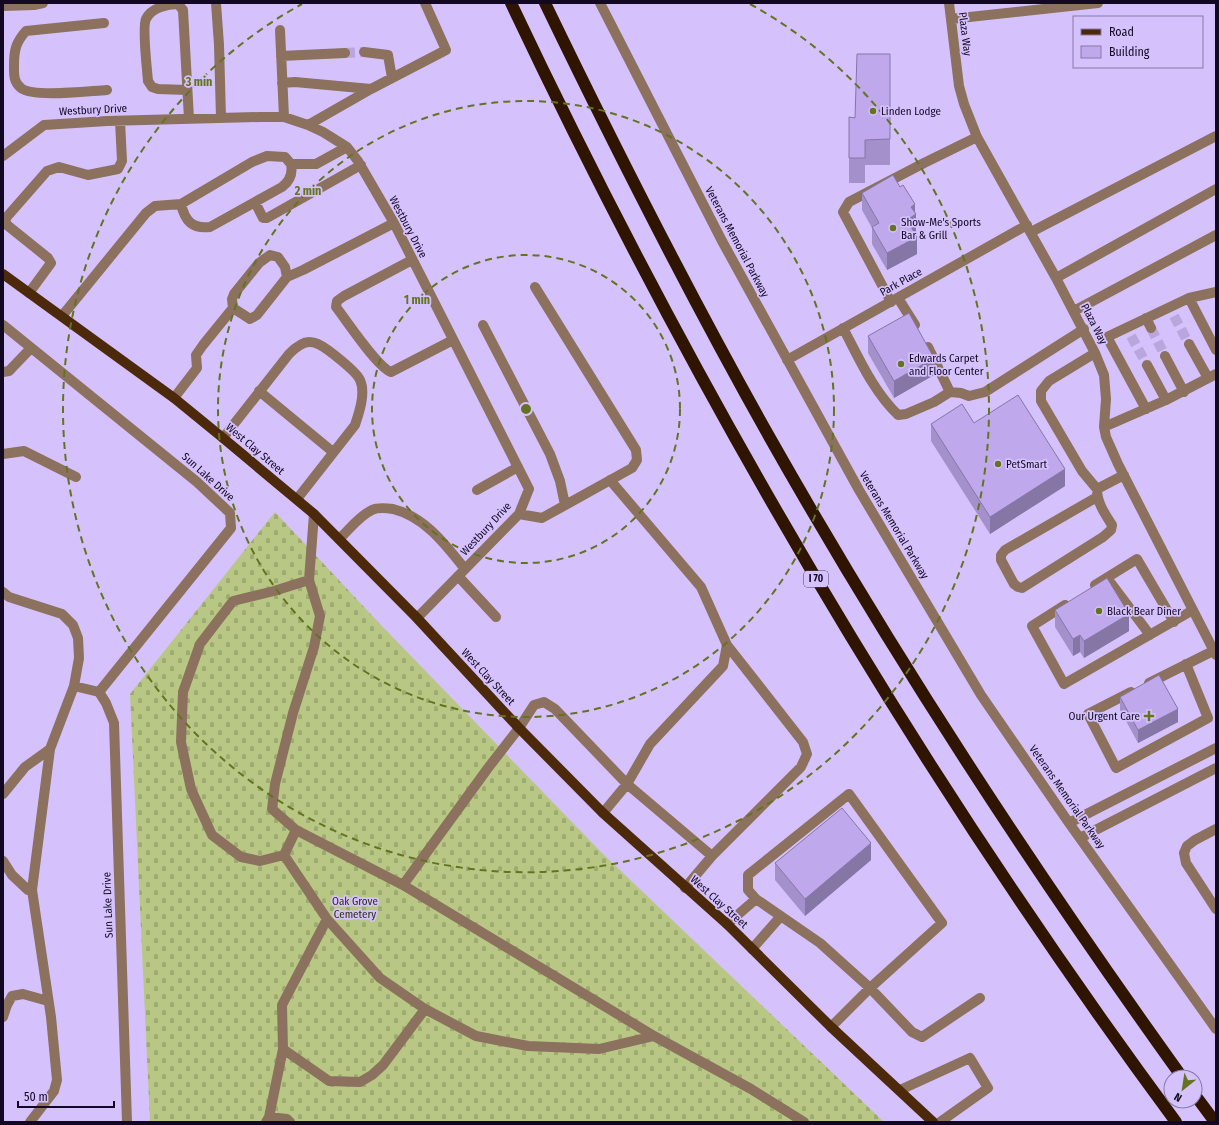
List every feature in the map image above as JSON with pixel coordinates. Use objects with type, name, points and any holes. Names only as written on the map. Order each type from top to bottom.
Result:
[{"type":"highway","name":"I 70","points":[[511,3],[544,74],[660,299],[745,457],[833,607],[924,753],[1009,884],[1116,1039],[1176,1122]]},
{"type":"highway","points":[[545,3],[657,228],[760,419],[818,520],[901,659],[1006,823],[1090,949],[1176,1069]]},
{"type":"highway","points":[[1203,1106],[1215,1122]]},
{"type":"main road","name":"West Clay Street","points":[[3,274],[174,398],[314,514],[417,618],[519,728],[603,813],[684,888],[727,924],[831,1027],[933,1122]]},
{"type":"street","points":[[3,6],[34,5],[43,3]]},
{"type":"street","points":[[216,3],[221,118]]},
{"type":"street","points":[[308,125],[371,89],[446,50],[425,3]]},
{"type":"street","name":"Veterans Memorial Parkway","points":[[600,3],[722,240],[859,490],[981,695],[1069,823],[1216,1029]]},
{"type":"street","name":"Plaza Way","points":[[948,3],[960,86],[964,104],[977,137],[1084,329],[1104,375],[1106,399],[1104,427],[1106,437],[1215,653]]},
{"type":"street","points":[[951,19],[1020,7],[1098,3]]},
{"type":"street","points":[[187,90],[158,89],[152,87],[148,81],[145,30],[146,20],[152,11],[170,4],[178,4],[183,10],[187,90],[188,119]]},
{"type":"street","points":[[104,23],[26,31],[19,38],[15,47],[14,76],[19,87],[26,91],[40,93],[106,90]]},
{"type":"street","points":[[280,30],[284,117]]},
{"type":"street","points":[[364,52],[388,55],[392,78]]},
{"type":"street","points":[[281,56],[345,53]]},
{"type":"street","points":[[282,83],[295,82],[371,89]]},
{"type":"street","name":"Westbury Drive","points":[[3,156],[44,125],[221,118],[284,117],[308,125],[347,147],[360,165],[394,223],[529,490],[519,514],[417,618]]},
{"type":"street","points":[[29,293],[51,263],[48,258],[7,225],[5,219],[47,171],[60,167],[88,175],[118,169],[122,161],[120,121]]},
{"type":"street","name":"Park Place","points":[[788,360],[894,300],[1029,229],[1216,136]]},
{"type":"street","points":[[950,392],[930,350],[894,300],[844,212],[849,202],[977,137]]},
{"type":"street","points":[[291,164],[316,164],[347,147]]},
{"type":"street","points":[[62,316],[146,213],[155,206],[181,204],[252,162],[267,156],[285,158],[291,164],[292,173],[290,179],[282,187],[210,227],[203,228],[194,226],[183,214],[181,204]]},
{"type":"street","points":[[255,202],[263,218],[267,218],[360,165]]},
{"type":"street","points":[[1056,278],[1216,189]]},
{"type":"street","points":[[233,308],[250,319],[257,314],[287,277],[394,223]]},
{"type":"street","points":[[1074,311],[1216,235]]},
{"type":"street","points":[[174,398],[197,368],[196,355],[233,308],[232,299],[234,294],[259,263],[270,255],[278,257],[285,267],[287,277]]},
{"type":"street","points":[[412,260],[344,296],[337,301],[336,307],[372,354],[386,370],[391,372],[453,340]]},
{"type":"street","points":[[519,514],[542,518],[632,468],[637,460],[636,450],[535,287]]},
{"type":"street","points":[[1146,409],[1107,337],[1129,332],[1146,318],[1172,311],[1189,298],[1216,292]]},
{"type":"street","points":[[1189,298],[1216,350]]},
{"type":"street","points":[[1146,318],[1151,328]]},
{"type":"street","name":"Sun Lake Drive","points":[[3,325],[197,482],[230,513],[232,528],[99,692],[106,703],[114,723],[127,1122]]},
{"type":"street","points":[[483,325],[550,454],[560,480],[565,505]]},
{"type":"street","points":[[843,328],[867,374],[889,406],[898,415],[906,414],[934,402],[950,392],[961,393],[969,396],[985,392],[1084,329]]},
{"type":"street","points":[[223,438],[259,391],[295,348],[308,342],[318,344],[353,370],[360,380],[362,390],[360,412],[355,425],[297,499]]},
{"type":"street","points":[[1104,427],[1184,392],[1212,376],[1189,344]]},
{"type":"street","points":[[3,372],[9,371],[31,348]]},
{"type":"street","points":[[1095,353],[1049,381],[1041,391],[1041,401],[1082,471],[1097,493],[1102,508],[1112,525],[1111,530],[1103,537],[1022,588],[1014,584],[1001,560],[1001,555],[1005,550],[1097,493],[1124,475]]},
{"type":"street","points":[[1165,356],[1184,392]]},
{"type":"street","points":[[1147,365],[1166,400]]},
{"type":"street","points":[[259,391],[333,452]]},
{"type":"street","points":[[3,454],[24,452],[76,477]]},
{"type":"street","points":[[477,490],[518,468]]},
{"type":"street","points":[[610,480],[701,587],[727,646],[803,742],[807,754],[801,767],[712,856],[684,888]]},
{"type":"street","points":[[339,539],[361,518],[372,510],[386,508],[398,510],[418,519],[434,533],[465,569]]},
{"type":"street","points":[[314,514],[309,580],[320,616],[314,648],[293,713],[277,777],[272,809],[296,830],[403,885],[654,1036],[751,1089],[804,1122]]},
{"type":"street","points":[[1088,590],[1137,559],[1174,622]]},
{"type":"street","points":[[458,576],[496,617]]},
{"type":"street","points":[[1107,578],[1150,635]]},
{"type":"street","points":[[284,855],[260,861],[241,857],[212,834],[191,789],[181,742],[183,692],[200,644],[233,601],[274,591],[309,580]]},
{"type":"street","points":[[3,592],[9,597],[62,614],[73,625],[78,638],[79,658],[74,686],[50,749],[32,890],[51,1017],[56,1080],[54,1091],[30,1122]]},
{"type":"street","points":[[1076,598],[1032,626],[1064,684],[1193,610]]},
{"type":"street","points":[[603,813],[627,784],[650,744],[723,666],[727,646]]},
{"type":"street","points":[[1186,664],[1208,718],[1116,768],[1088,714],[1186,664],[1215,653]]},
{"type":"street","points":[[74,686],[99,692]]},
{"type":"street","points":[[403,885],[519,728],[534,705],[544,702],[555,709],[627,784],[712,856]]},
{"type":"street","points":[[1069,823],[1216,748]]},
{"type":"street","points":[[3,794],[25,767],[50,749]]},
{"type":"street","points":[[1080,838],[1216,768]]},
{"type":"street","points":[[831,1027],[870,988],[942,923],[848,794],[748,875],[748,890],[756,899],[820,943],[870,988],[912,1032],[922,1036],[980,998]]},
{"type":"street","points":[[1216,829],[1187,846],[1184,853],[1186,863],[1216,909]]},
{"type":"street","points":[[284,855],[296,830]]},
{"type":"street","points":[[284,855],[327,920],[380,978],[425,1009],[476,1036],[528,1046],[599,1049],[654,1036]]},
{"type":"street","points":[[3,861],[12,875],[28,890],[32,890]]},
{"type":"street","points":[[727,924],[756,899]]},
{"type":"street","points":[[752,949],[781,916]]},
{"type":"street","points":[[290,1122],[287,1119],[267,1120],[283,1049],[282,1005],[327,920]]},
{"type":"street","points":[[3,1017],[12,996],[22,994],[48,1001]]},
{"type":"street","points":[[283,1049],[329,1081],[360,1082],[372,1075],[384,1065],[425,1009]]},
{"type":"street","points":[[900,1090],[970,1058],[988,1088],[940,1122]]},
{"type":"green space","name":"Oak Grove Cemetery","points":[[275,512],[380,624],[601,852],[884,1122],[150,1122],[130,694]]},
{"type":"building","name":"Linden Lodge","points":[[857,54],[890,54],[890,139],[865,140],[865,158],[849,158],[849,117],[855,118]]},
{"type":"building","name":"Show-Me's Sports Bar & Grill","points":[[893,175],[900,187],[903,185],[915,204],[911,207],[916,214],[907,220],[917,237],[887,253],[872,227],[879,223],[862,193]]},
{"type":"building","points":[[909,313],[934,358],[894,381],[868,336]]},
{"type":"building","name":"PetSmart","points":[[1018,395],[1065,469],[990,517],[931,424],[962,404],[974,423]]},
{"type":"building","points":[[1107,578],[1129,614],[1084,641],[1080,635],[1073,639],[1055,610]]},
{"type":"building","name":"Our Urgent Care","points":[[1159,675],[1178,709],[1138,730],[1120,697]]},
{"type":"building","points":[[842,808],[871,843],[805,899],[775,863]]},
{"type":"tunnel","points":[[345,53],[364,52]]},
{"type":"tunnel","points":[[1174,316],[1189,344]]},
{"type":"tunnel","points":[[1151,328],[1165,356]]},
{"type":"tunnel","points":[[1131,336],[1147,365]]},
{"type":"place","name":"Linden Lodge","points":[[873,111]]},
{"type":"place","name":"Show-Me's Sports Bar & Grill","points":[[893,228]]},
{"type":"place","name":"Edwards Carpet and Floor Center","points":[[901,364]]},
{"type":"place","name":"PetSmart","points":[[998,464]]},
{"type":"place","name":"Black Bear Diner","points":[[1099,611]]},
{"type":"place","name":"Our Urgent Care","points":[[1149,716]]}]
